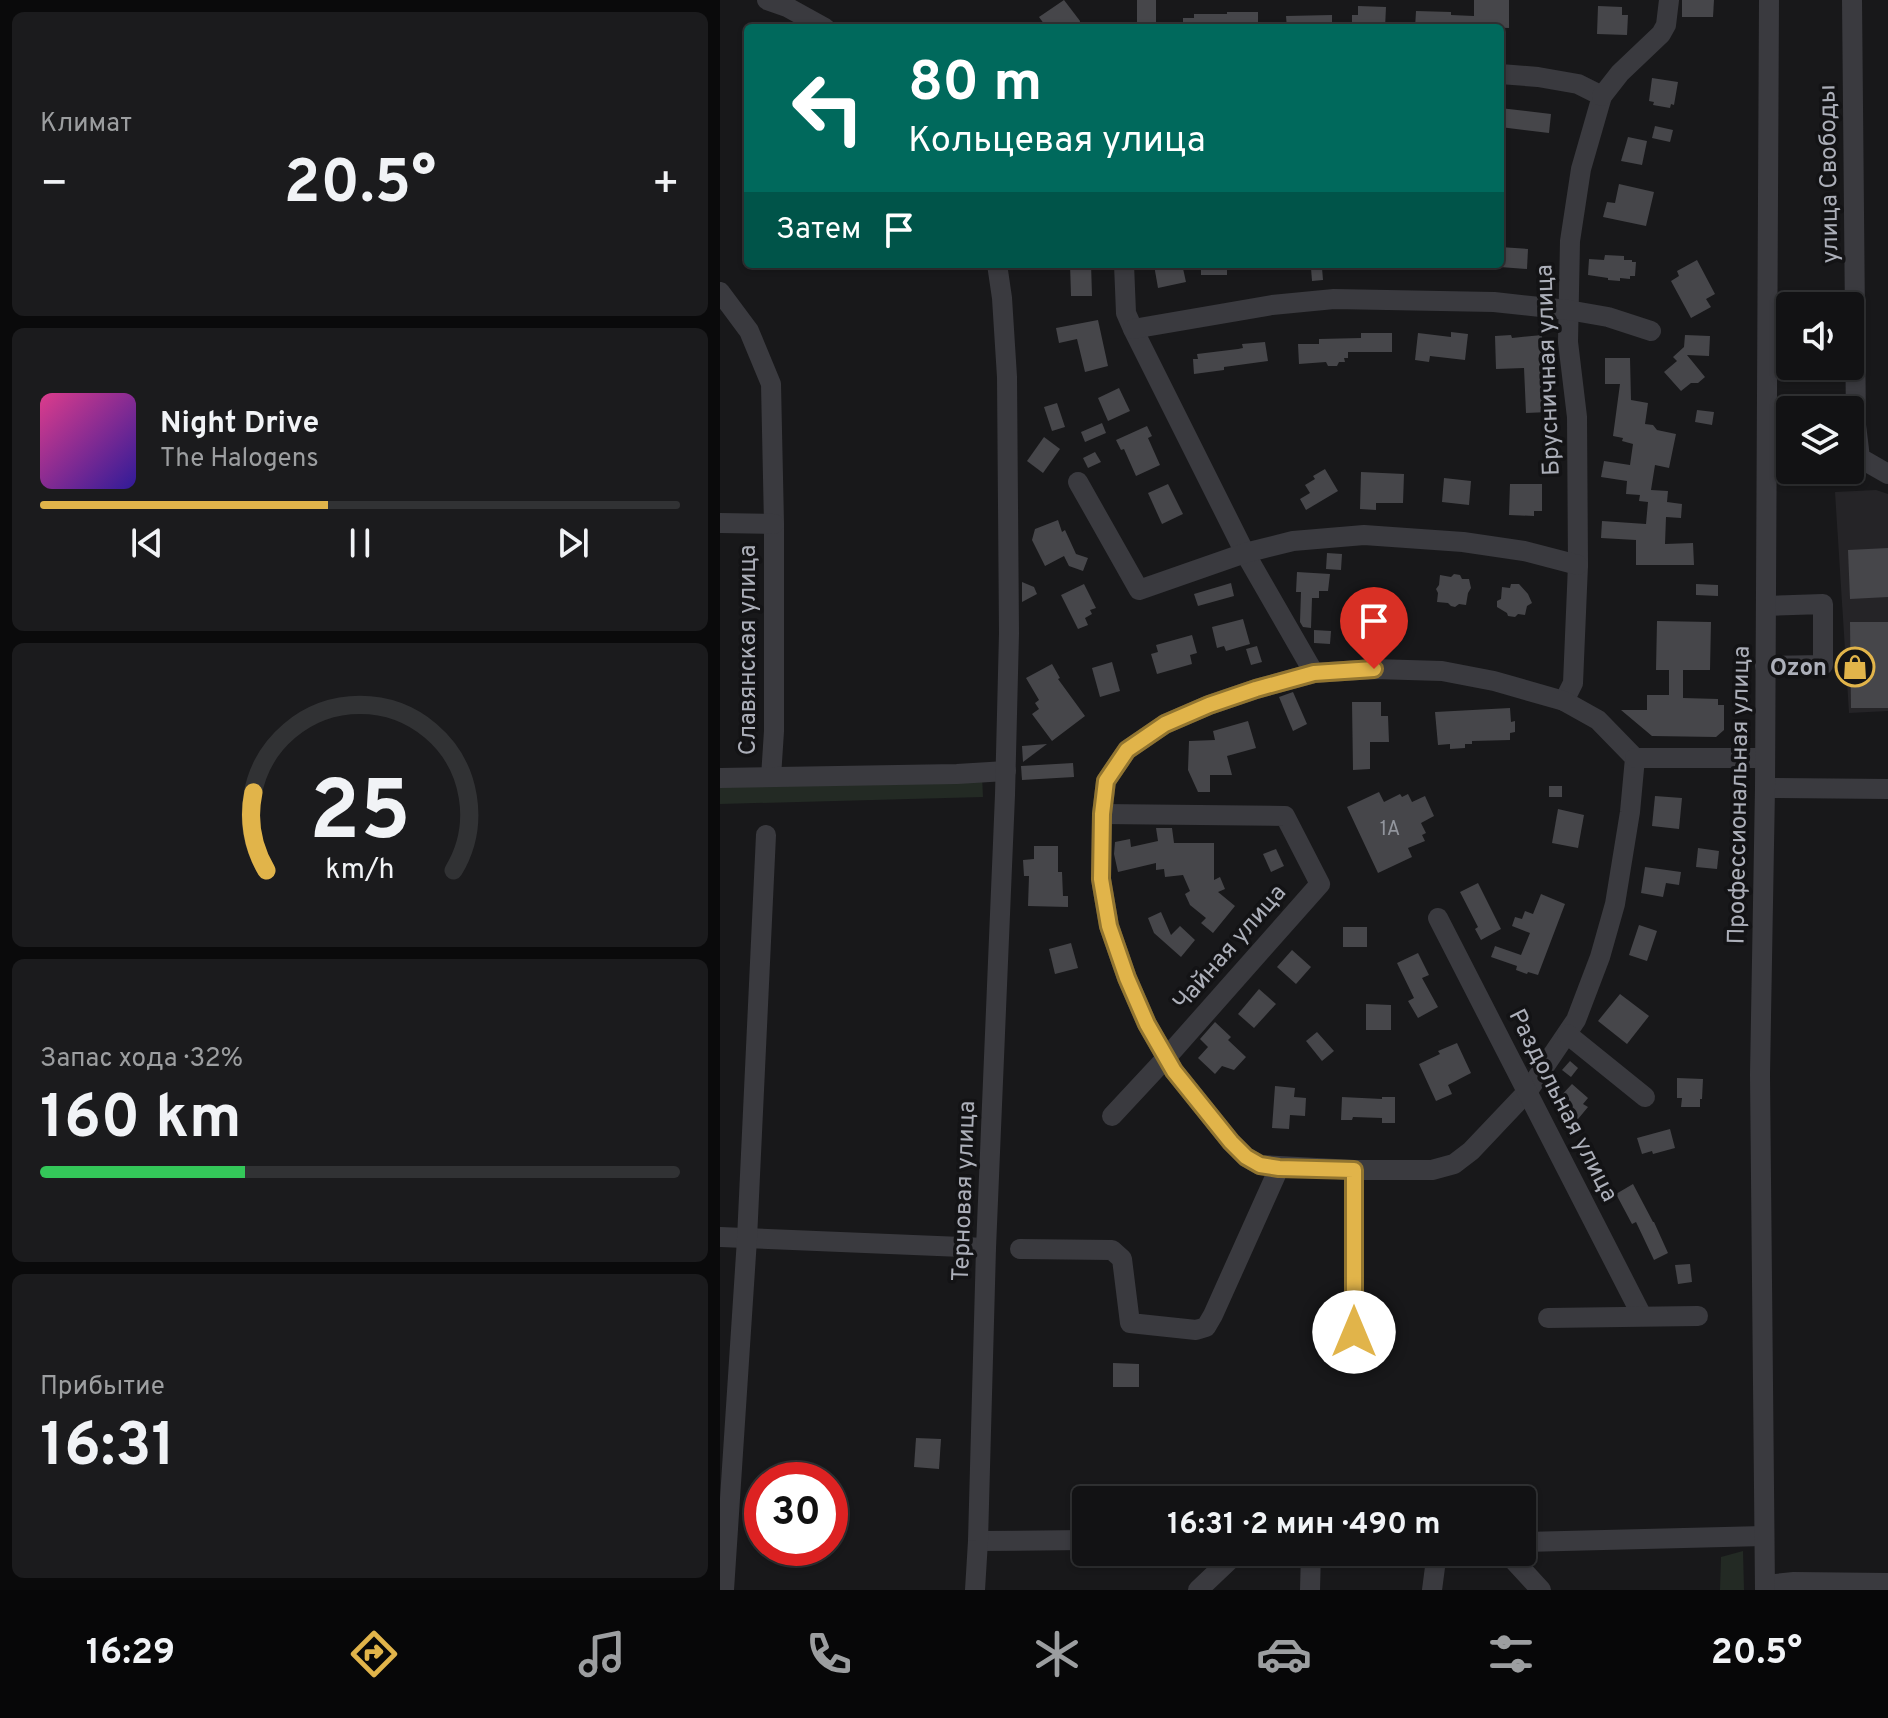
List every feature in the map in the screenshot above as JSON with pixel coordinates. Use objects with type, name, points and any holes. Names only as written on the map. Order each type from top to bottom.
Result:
[{"type":"street","points":[[767,0],[818,24]]},
{"type":"street","points":[[1504,74],[1578,84],[1602,96],[1620,73],[1661,34],[1666,25],[1669,0]]},
{"type":"street","name":"Профессиональная улица","points":[[1765,1588],[1760,1075],[1765,788],[1769,0]]},
{"type":"street","name":"улица Свободы","points":[[1852,0],[1856,425],[1860,458],[1888,474]]},
{"type":"street","name":"Брусничная улица","points":[[1564,701],[1573,683],[1578,565],[1577,417],[1568,342],[1570,241],[1581,169],[1602,96]]},
{"type":"street","name":"Терновая улица","points":[[975,1590],[1009,633],[1007,377],[998,268]]},
{"type":"street","points":[[1124,268],[1126,313],[1133,329],[1245,553],[1314,673]]},
{"type":"street","name":"Славянская улица","points":[[720,292],[749,331],[771,384],[774,524],[774,731],[771,777]]},
{"type":"street","points":[[1133,329],[1272,305],[1334,299],[1494,302],[1608,317],[1651,331]]},
{"type":"street","points":[[1078,482],[1139,590],[1245,553],[1293,541],[1364,535],[1463,542],[1524,551],[1578,565]]},
{"type":"street","name":"Славянская улица","points":[[720,523],[774,524]]},
{"type":"street","points":[[1765,666],[1823,665],[1823,604],[1766,606]]},
{"type":"street","points":[[1635,758],[1615,904],[1576,1020],[1528,1091],[1471,1151],[1454,1164],[1432,1170],[1279,1168],[1260,1165],[1246,1157],[1231,1142],[1166,1058],[1127,978],[1109,926],[1101,879],[1102,814],[1106,781],[1127,750],[1165,724],[1256,689],[1314,673],[1374,669],[1442,671],[1494,681],[1564,701],[1598,720],[1635,758],[1764,758]]},
{"type":"street","points":[[720,778],[1006,771]]},
{"type":"street","points":[[1765,788],[1888,789]]},
{"type":"street","name":"Чайная улица","points":[[1102,814],[1285,816],[1320,884],[1112,1116]]},
{"type":"street","points":[[724,1590],[747,1239],[766,835]]},
{"type":"street","name":"Раздольная улица","points":[[1438,918],[1642,1316]]},
{"type":"street","points":[[1567,1034],[1645,1097]]},
{"type":"street","points":[[1020,1249],[1112,1250],[1122,1259],[1130,1323],[1196,1330],[1206,1327],[1279,1168]]},
{"type":"street","points":[[1354,1170],[1354,1332]]},
{"type":"street","points":[[720,1237],[986,1248]]},
{"type":"street","points":[[1548,1318],[1698,1316]]},
{"type":"street","points":[[1536,1542],[1764,1536]]},
{"type":"street","points":[[978,1541],[1072,1540]]},
{"type":"street","points":[[1198,1590],[1223,1566]]},
{"type":"street","points":[[1310,1590],[1311,1566]]},
{"type":"street","points":[[1432,1590],[1435,1566]]},
{"type":"street","points":[[1519,1566],[1541,1590]]},
{"type":"street","points":[[1765,1588],[1794,1582],[1888,1583]]},
{"type":"shaded area","points":[[1876,490],[1888,494],[1888,711],[1849,713],[1835,492]]},
{"type":"shaded area","points":[[982,776],[983,797],[720,804],[720,777]]},
{"type":"shaded area","points":[[1743,1551],[1744,1590],[1720,1590],[1721,1557]]},
{"type":"building","points":[[1064,0],[1080,21],[1080,24],[1044,24],[1039,17]]},
{"type":"building","points":[[1137,0],[1156,0],[1156,24],[1137,24]]},
{"type":"building","points":[[1474,0],[1509,0],[1509,28],[1504,28],[1504,24],[1415,24],[1416,11],[1474,16]]},
{"type":"building","points":[[1682,0],[1714,0],[1713,17],[1682,17]]},
{"type":"building","points":[[1358,6],[1386,7],[1385,24],[1352,24],[1352,15],[1358,15]]},
{"type":"building","points":[[1598,6],[1622,7],[1622,15],[1628,15],[1627,35],[1597,34]]},
{"type":"building","points":[[1258,12],[1258,24],[1183,24],[1183,18],[1194,18],[1194,14]]},
{"type":"building","points":[[1332,15],[1332,24],[1287,24],[1286,16]]},
{"type":"building","points":[[1652,78],[1678,82],[1674,105],[1671,104],[1670,108],[1653,105],[1654,102],[1649,101]]},
{"type":"building","points":[[1504,108],[1551,114],[1549,133],[1504,127]]},
{"type":"building","points":[[1655,126],[1673,130],[1670,142],[1652,138]]},
{"type":"building","points":[[1628,137],[1647,141],[1642,165],[1621,161]]},
{"type":"building","points":[[1619,184],[1654,192],[1646,226],[1603,217],[1607,202],[1615,203]]},
{"type":"building","points":[[1504,247],[1528,249],[1527,269],[1504,267]]},
{"type":"building","points":[[1605,255],[1624,256],[1624,260],[1636,262],[1635,276],[1620,278],[1620,281],[1588,275],[1589,259],[1604,260]]},
{"type":"building","points":[[1697,260],[1715,294],[1706,299],[1711,307],[1691,318],[1671,281],[1679,276],[1677,271]]},
{"type":"building","points":[[1070,268],[1091,268],[1092,296],[1071,296]]},
{"type":"building","points":[[1155,268],[1183,268],[1186,282],[1158,288]]},
{"type":"building","points":[[1201,268],[1227,268],[1227,275],[1201,275]]},
{"type":"building","points":[[1311,268],[1322,268],[1323,280],[1312,281]]},
{"type":"building","points":[[1098,320],[1108,366],[1085,372],[1077,339],[1059,343],[1056,328]]},
{"type":"building","points":[[1451,332],[1468,334],[1465,360],[1430,356],[1429,362],[1415,360],[1418,333],[1451,337]]},
{"type":"building","points":[[1361,333],[1392,333],[1392,352],[1348,352],[1345,362],[1339,362],[1337,366],[1328,366],[1326,362],[1299,364],[1298,344],[1319,344],[1319,339],[1361,338]]},
{"type":"building","points":[[1511,335],[1512,338],[1542,335],[1549,412],[1526,413],[1524,368],[1496,369],[1495,336]]},
{"type":"building","points":[[1685,335],[1710,336],[1709,356],[1687,355],[1705,377],[1681,391],[1664,372],[1677,361],[1673,357],[1684,347]]},
{"type":"building","points":[[1265,342],[1268,361],[1194,374],[1193,359],[1198,359],[1197,354]]},
{"type":"building","points":[[1605,358],[1630,358],[1631,400],[1648,403],[1645,424],[1676,434],[1669,468],[1655,465],[1651,490],[1668,491],[1667,502],[1682,504],[1681,518],[1666,517],[1665,544],[1693,543],[1694,565],[1636,565],[1636,540],[1601,538],[1602,521],[1646,524],[1648,502],[1639,501],[1640,495],[1626,494],[1627,481],[1601,477],[1604,461],[1630,465],[1633,444],[1613,436],[1620,384],[1605,384]]},
{"type":"building","points":[[1119,388],[1130,411],[1108,421],[1098,398]]},
{"type":"building","points":[[1057,403],[1065,427],[1052,431],[1044,407]]},
{"type":"building","points":[[1697,410],[1714,412],[1712,425],[1695,422]]},
{"type":"building","points":[[1102,423],[1106,433],[1085,442],[1081,432]]},
{"type":"building","points":[[1147,426],[1152,436],[1148,438],[1160,465],[1136,476],[1124,449],[1121,450],[1116,440]]},
{"type":"building","points":[[1044,437],[1060,449],[1043,473],[1027,461]]},
{"type":"building","points":[[1095,452],[1101,462],[1088,468],[1083,458]]},
{"type":"building","points":[[1325,469],[1338,491],[1306,510],[1300,499],[1310,493],[1305,485]]},
{"type":"building","points":[[1361,472],[1404,474],[1403,503],[1376,503],[1376,510],[1360,509]]},
{"type":"building","points":[[1444,478],[1471,481],[1469,505],[1442,502]]},
{"type":"building","points":[[1168,484],[1183,514],[1162,524],[1148,493]]},
{"type":"building","points":[[1510,484],[1542,484],[1542,511],[1534,511],[1534,516],[1509,515]]},
{"type":"building","points":[[1058,520],[1076,554],[1088,558],[1083,571],[1069,566],[1064,556],[1045,566],[1032,540],[1035,529]]},
{"type":"building","points":[[1888,548],[1888,597],[1850,599],[1848,550]]},
{"type":"building","points":[[1327,553],[1342,554],[1341,570],[1326,569]]},
{"type":"building","points":[[1297,572],[1330,574],[1328,591],[1319,591],[1319,598],[1312,598],[1311,628],[1303,627],[1300,622],[1301,592],[1296,592]]},
{"type":"building","points":[[1454,574],[1469,579],[1471,588],[1466,605],[1455,607],[1437,602],[1436,589],[1440,575],[1451,577]]},
{"type":"building","points":[[1022,582],[1034,587],[1037,594],[1022,602]]},
{"type":"building","points":[[1231,583],[1234,596],[1198,606],[1194,594]]},
{"type":"building","points":[[1084,584],[1096,608],[1090,610],[1092,614],[1085,618],[1088,625],[1078,629],[1061,595]]},
{"type":"building","points":[[1511,584],[1519,584],[1528,594],[1532,603],[1527,606],[1525,615],[1508,616],[1497,607],[1502,587],[1510,588]]},
{"type":"building","points":[[1696,584],[1718,585],[1718,596],[1696,595]]},
{"type":"building","points":[[1243,619],[1250,644],[1226,651],[1224,646],[1217,648],[1212,627]]},
{"type":"building","points":[[1657,621],[1711,622],[1710,670],[1683,670],[1683,698],[1718,699],[1718,705],[1724,705],[1724,730],[1716,737],[1652,736],[1621,710],[1647,710],[1647,695],[1669,695],[1669,670],[1656,670]]},
{"type":"building","points":[[1850,622],[1888,622],[1888,708],[1851,708]]},
{"type":"building","points":[[1314,630],[1331,631],[1330,644],[1314,643]]},
{"type":"building","points":[[1192,635],[1197,653],[1190,655],[1192,664],[1157,674],[1151,654],[1158,652],[1156,645]]},
{"type":"building","points":[[1257,646],[1262,662],[1251,665],[1246,649]]},
{"type":"building","points":[[1112,662],[1120,691],[1100,697],[1092,668]]},
{"type":"building","points":[[1052,664],[1058,679],[1085,716],[1052,741],[1032,714],[1039,709],[1035,703],[1039,700],[1026,678]]},
{"type":"building","points":[[1293,692],[1307,724],[1293,731],[1279,697]]},
{"type":"building","points":[[1352,702],[1381,702],[1381,716],[1388,716],[1389,742],[1370,742],[1370,769],[1353,770]]},
{"type":"building","points":[[1510,708],[1515,732],[1510,733],[1510,740],[1472,741],[1472,744],[1465,744],[1465,748],[1450,749],[1450,744],[1438,745],[1435,712]]},
{"type":"building","points":[[1248,721],[1256,748],[1227,756],[1232,775],[1210,775],[1210,792],[1198,792],[1188,770],[1189,741],[1215,740],[1213,731]]},
{"type":"building","points":[[1047,744],[1023,762],[1022,746]]},
{"type":"building","points":[[1073,763],[1074,777],[1022,780],[1021,766]]},
{"type":"building","points":[[1549,786],[1562,786],[1562,797],[1549,797]]},
{"type":"building","points":[[1379,792],[1384,802],[1400,794],[1402,797],[1408,794],[1412,802],[1425,796],[1434,816],[1421,823],[1426,833],[1422,835],[1425,841],[1408,848],[1412,857],[1378,873],[1347,807]]},
{"type":"building","points":[[1655,796],[1682,798],[1679,829],[1652,826]]},
{"type":"building","points":[[1558,809],[1584,815],[1578,848],[1552,843]]},
{"type":"building","points":[[1156,828],[1172,828],[1174,843],[1214,843],[1214,880],[1220,877],[1225,889],[1218,892],[1235,906],[1213,933],[1201,923],[1206,918],[1190,905],[1185,894],[1190,891],[1183,875],[1165,877],[1164,869],[1156,870],[1156,863],[1118,872],[1115,842],[1130,839],[1131,847],[1158,841]]},
{"type":"building","points":[[1034,846],[1058,846],[1058,872],[1062,872],[1063,896],[1068,896],[1068,907],[1028,906],[1029,876],[1024,876],[1023,860],[1034,859]]},
{"type":"building","points":[[1698,848],[1719,851],[1717,869],[1696,867]]},
{"type":"building","points":[[1276,849],[1284,866],[1271,872],[1263,854]]},
{"type":"building","points":[[1645,867],[1681,872],[1679,885],[1666,883],[1663,897],[1641,893]]},
{"type":"building","points":[[1478,883],[1501,929],[1481,940],[1475,929],[1478,927],[1460,892]]},
{"type":"building","points":[[1541,894],[1565,904],[1538,975],[1527,974],[1516,970],[1517,966],[1491,957],[1495,946],[1521,955],[1530,933],[1512,926],[1515,917],[1522,919],[1525,911],[1533,914]]},
{"type":"building","points":[[1161,912],[1171,935],[1180,926],[1195,940],[1181,957],[1154,933],[1148,918]]},
{"type":"building","points":[[1639,925],[1657,931],[1647,961],[1629,955]]},
{"type":"building","points":[[1343,927],[1367,927],[1367,947],[1343,947]]},
{"type":"building","points":[[1071,943],[1078,968],[1055,974],[1049,949]]},
{"type":"building","points":[[1292,950],[1311,967],[1296,984],[1277,967]]},
{"type":"building","points":[[1418,953],[1429,975],[1422,978],[1438,1007],[1418,1018],[1408,1001],[1414,998],[1397,963]]},
{"type":"building","points":[[1259,989],[1276,1004],[1254,1028],[1238,1014]]},
{"type":"building","points":[[1620,994],[1649,1016],[1627,1044],[1598,1021]]},
{"type":"building","points":[[1366,1004],[1391,1005],[1391,1030],[1366,1030]]},
{"type":"building","points":[[1215,1022],[1246,1057],[1234,1070],[1222,1066],[1215,1074],[1198,1058],[1208,1047],[1200,1039]]},
{"type":"building","points":[[1317,1032],[1334,1051],[1322,1061],[1306,1041]]},
{"type":"building","points":[[1457,1043],[1471,1073],[1448,1085],[1452,1094],[1436,1101],[1419,1064]]},
{"type":"building","points":[[1570,1061],[1578,1068],[1571,1077],[1562,1070]]},
{"type":"building","points":[[1677,1078],[1703,1079],[1700,1107],[1681,1107],[1682,1098],[1677,1098]]},
{"type":"building","points":[[1572,1084],[1588,1098],[1583,1104],[1588,1107],[1578,1119],[1557,1100]]},
{"type":"building","points":[[1275,1086],[1295,1088],[1294,1097],[1306,1098],[1305,1116],[1290,1115],[1289,1129],[1272,1128]]},
{"type":"building","points":[[1342,1097],[1395,1097],[1395,1123],[1382,1123],[1382,1118],[1353,1117],[1352,1120],[1341,1120]]},
{"type":"building","points":[[1670,1129],[1675,1148],[1642,1154],[1637,1138]]},
{"type":"building","points":[[1633,1184],[1668,1253],[1654,1260],[1636,1222],[1632,1224],[1616,1194]]},
{"type":"building","points":[[1690,1264],[1692,1282],[1678,1284],[1675,1265]]},
{"type":"building","points":[[1113,1363],[1139,1364],[1139,1387],[1113,1387]]},
{"type":"building","points":[[916,1438],[941,1439],[939,1469],[914,1467]]},
{"type":"place","name":"Ozon","points":[[1855,667]]},
{"type":"route","points":[[1354,1332],[1354,1170],[1260,1165],[1246,1157],[1231,1142],[1174,1071],[1147,1024],[1109,926],[1101,879],[1102,814],[1106,781],[1127,750],[1165,724],[1209,705],[1314,673],[1374,669]]}]
